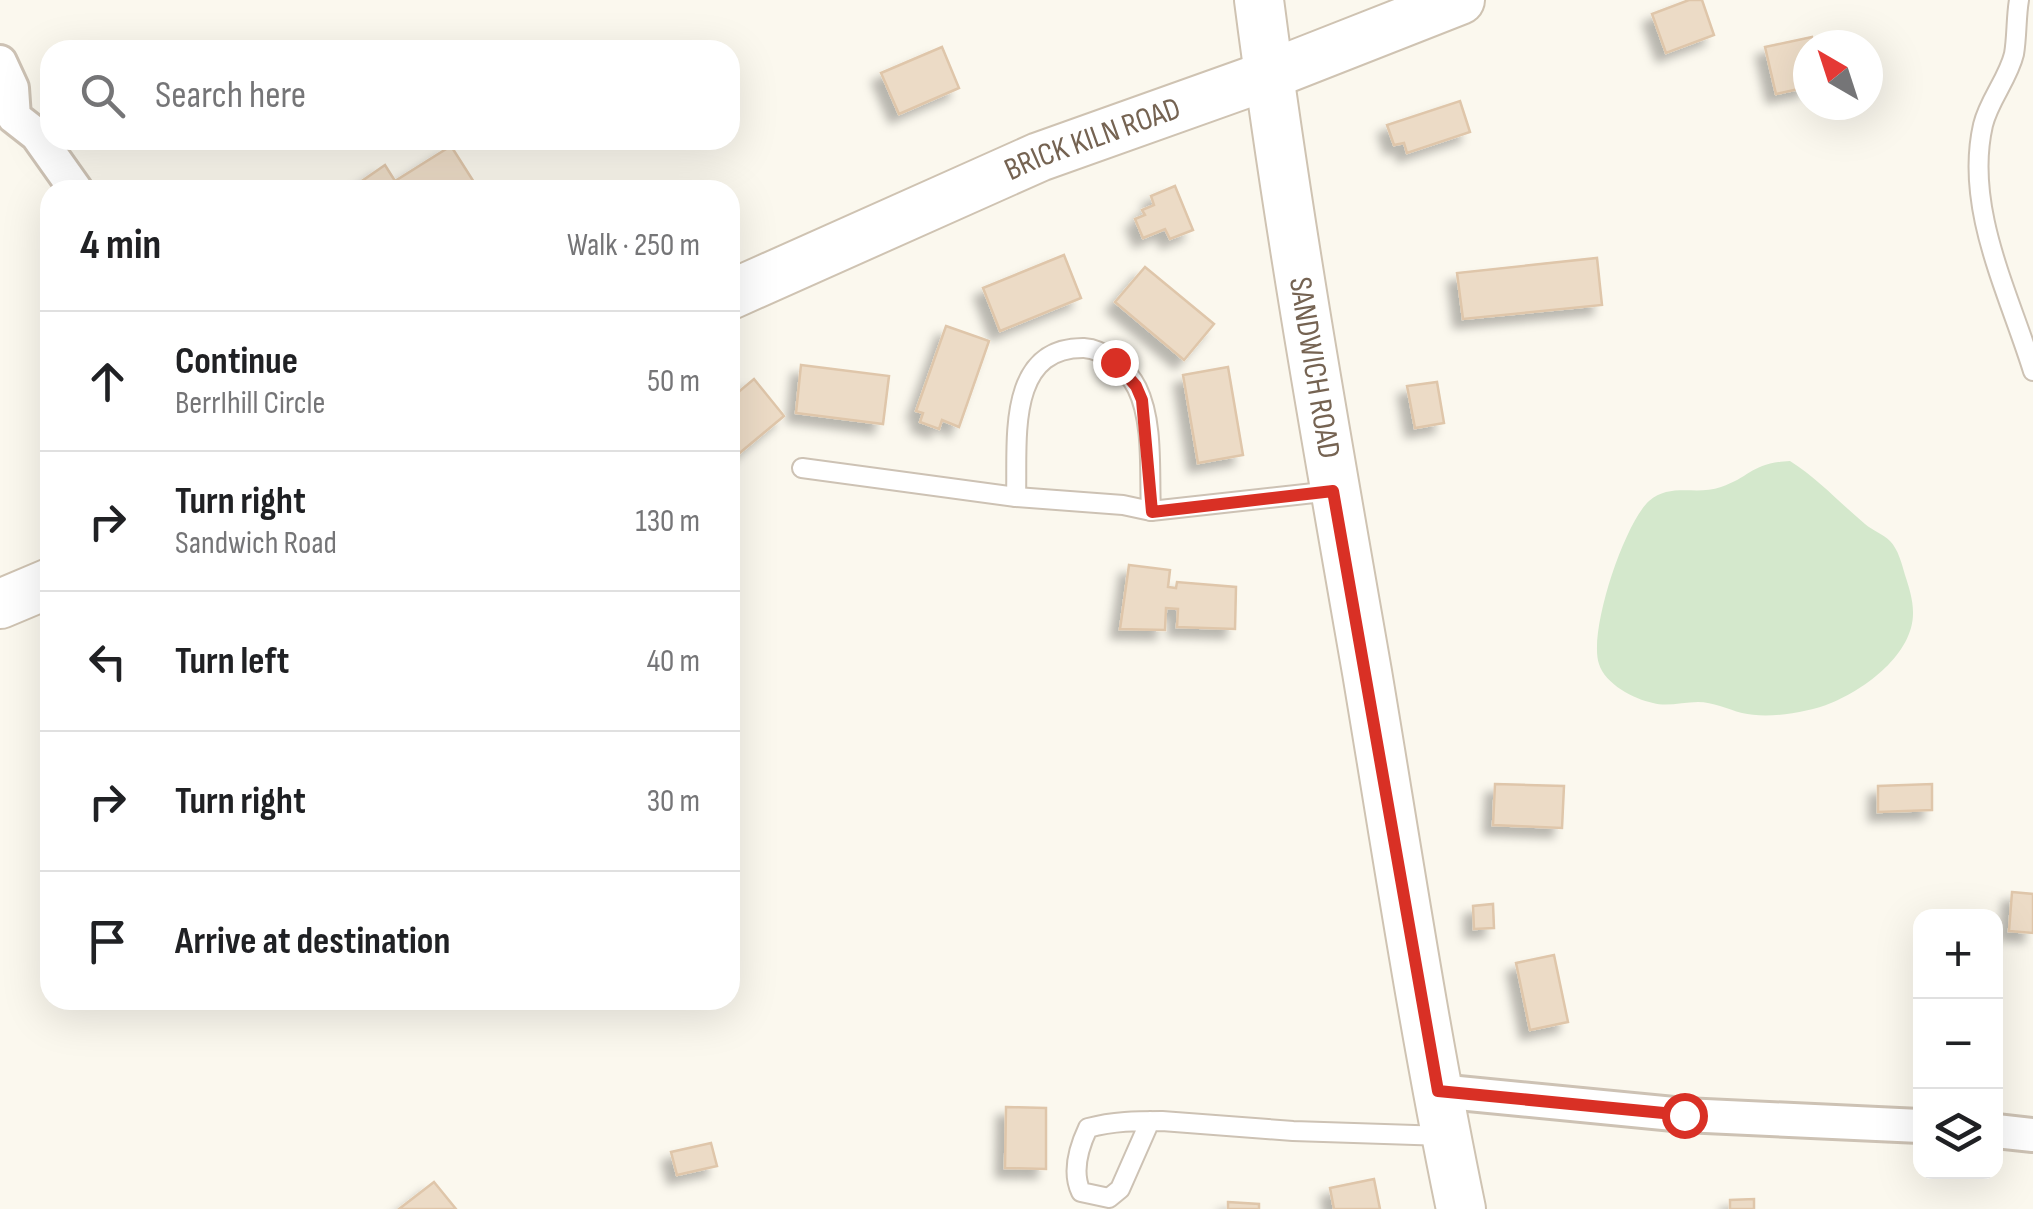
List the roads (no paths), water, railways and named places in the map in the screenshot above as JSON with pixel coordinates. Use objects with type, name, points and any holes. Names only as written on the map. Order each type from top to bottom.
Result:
[{"type":"main road","name":"SANDWICH ROAD","points":[[1259,0],[1333,491],[1460,1209]]},
{"type":"main road","name":"BRICK KILN ROAD","points":[[740,290],[1038,157],[1269,75],[1460,0]]},
{"type":"main road","points":[[0,604],[40,587]]},
{"type":"street","points":[[0,62],[12,88],[7,121],[40,139]]},
{"type":"street","points":[[48,150],[69,180]]},
{"type":"street","points":[[1442,1114],[1684,1115],[1913,1126]]},
{"type":"street","points":[[2003,1132],[2033,1135]]},
{"type":"lane","points":[[2019,0],[2014,53],[1984,120],[1978,190],[2033,371]]},
{"type":"lane","points":[[1016,496],[1019,403],[1028,379],[1055,354],[1072,348],[1090,348],[1128,374],[1142,400],[1152,512]]},
{"type":"lane","points":[[802,468],[1016,496],[1123,505],[1152,512],[1333,491]]},
{"type":"lane","points":[[1150,1121],[1120,1189],[1109,1198],[1081,1192],[1076,1180],[1080,1145],[1088,1128],[1115,1120],[1150,1121],[1293,1131],[1442,1114]]}]
